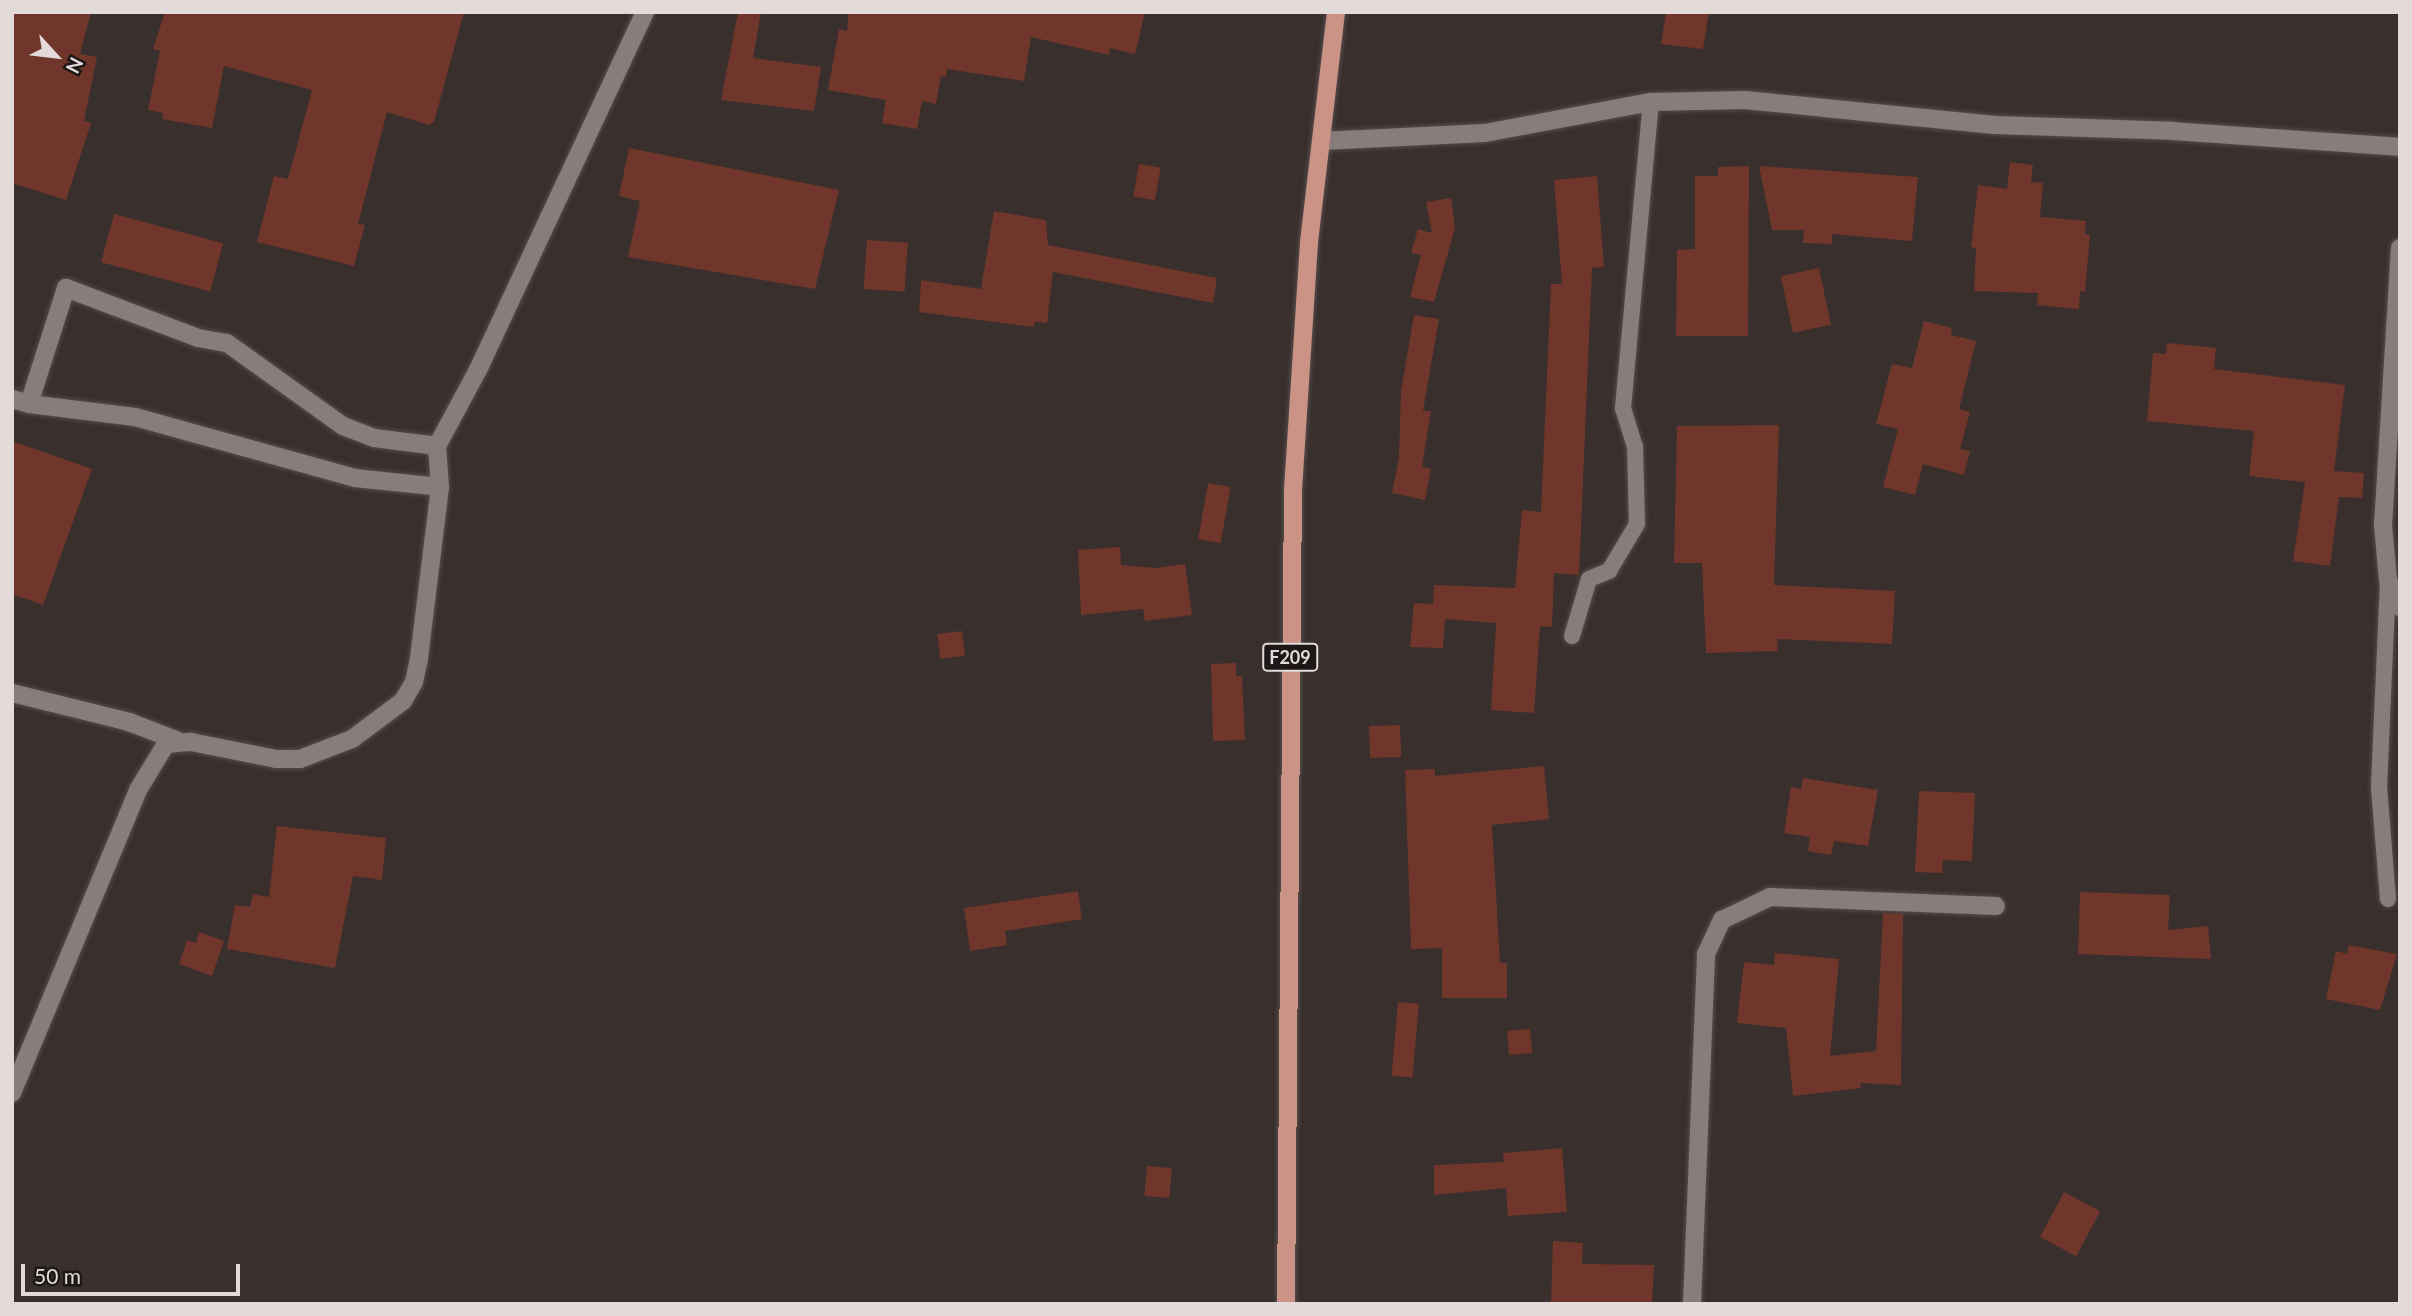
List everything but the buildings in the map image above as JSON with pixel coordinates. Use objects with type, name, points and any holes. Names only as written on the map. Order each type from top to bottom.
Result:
[{"type":"main road","name":"F209","points":[[1286,1304],[1293,490],[1309,242],[1336,12]]},
{"type":"street","points":[[12,693],[129,722],[176,740],[300,759],[352,739],[387,717],[414,682],[440,487],[437,446],[478,370],[645,12]]},
{"type":"street","points":[[1321,141],[1485,133],[1651,102],[1745,100],[1995,125],[2172,131],[2400,147]]},
{"type":"street","points":[[2400,248],[2383,525],[2388,580],[2400,607]]},
{"type":"street","points":[[437,446],[374,438],[343,425],[228,343],[198,338],[66,288],[21,401],[135,417],[355,478],[440,487]]},
{"type":"street","points":[[12,1093],[138,790],[157,754],[176,740]]},
{"type":"street","points":[[1692,1304],[1706,954],[1722,920],[1770,897],[1996,906]]},
{"type":"lane","points":[[1572,636],[1589,579],[1609,571],[1637,524],[1635,447],[1623,408],[1651,102]]},
{"type":"lane","points":[[2388,580],[2379,787],[2388,899]]}]
